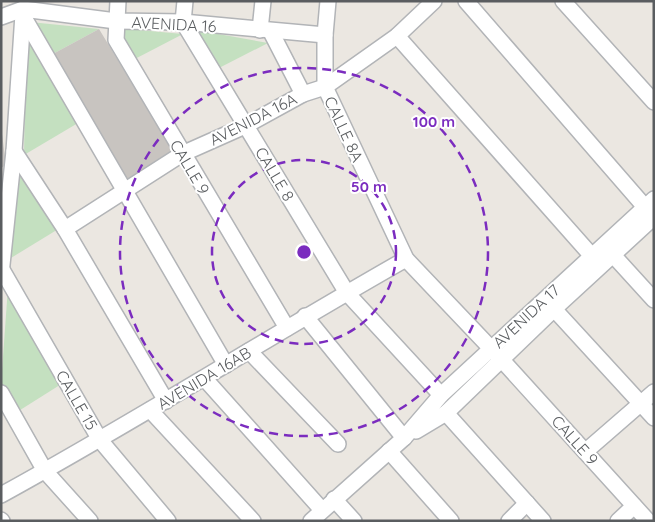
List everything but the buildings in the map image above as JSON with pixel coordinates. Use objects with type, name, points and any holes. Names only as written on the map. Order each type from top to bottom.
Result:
[{"type":"street","name":"CALLE 9","points":[[118,1],[116,40],[286,328]]},
{"type":"street","points":[[183,22],[185,1]]},
{"type":"street","points":[[263,1],[265,31],[303,94]]},
{"type":"street","name":"CALLE 8A","points":[[328,1],[325,35],[325,87],[406,259],[496,354]]},
{"type":"street","name":"AVENIDA 16A","points":[[65,229],[182,154],[245,126],[303,94],[325,87],[397,36],[434,1]]},
{"type":"street","points":[[466,1],[651,208]]},
{"type":"street","points":[[563,1],[654,102]]},
{"type":"street","name":"AVENIDA 16","points":[[23,5],[116,20],[183,22],[325,35]]},
{"type":"street","points":[[1,18],[23,5]]},
{"type":"street","points":[[1,274],[14,151],[23,5]]},
{"type":"street","points":[[23,5],[26,21],[226,365]]},
{"type":"street","name":"CALLE 8","points":[[183,22],[347,293],[441,395]]},
{"type":"street","points":[[397,36],[591,255]]},
{"type":"street","points":[[14,151],[65,229],[166,401]]},
{"type":"street","name":"AVENIDA 17","points":[[311,521],[404,438],[441,395],[554,309],[613,254],[651,208]]},
{"type":"street","name":"AVENIDA 17","points":[[404,438],[446,413],[496,354],[591,255],[651,208]]},
{"type":"street","points":[[613,254],[654,300]]},
{"type":"street","name":"AVENIDA 16AB","points":[[1,495],[205,379],[305,316],[406,259]]},
{"type":"street","name":"CALLE 15","points":[[1,268],[100,440],[168,521]]},
{"type":"street","points":[[554,309],[654,418]]},
{"type":"street","points":[[305,316],[404,438]]},
{"type":"street","points":[[249,351],[338,444]]},
{"type":"street","name":"CALLE 9","points":[[496,354],[648,521]]},
{"type":"street","points":[[205,379],[322,510]]},
{"type":"street","points":[[586,451],[654,392]]},
{"type":"street","points":[[1,393],[45,471],[90,521]]},
{"type":"street","points":[[150,410],[253,521]]},
{"type":"street","points":[[446,413],[543,521]]},
{"type":"street","points":[[389,451],[451,521]]},
{"type":"street","points":[[334,499],[354,521]]},
{"type":"street","points":[[509,521],[527,503]]},
{"type":"street","points":[[618,521],[634,506]]},
{"type":"green space","points":[[30,22],[99,29],[51,55]]},
{"type":"green space","points":[[117,28],[183,34],[131,61]]},
{"type":"green space","points":[[196,30],[268,43],[219,68]]},
{"type":"green space","points":[[26,34],[78,123],[24,155]]},
{"type":"green space","points":[[16,160],[60,228],[6,261]]},
{"type":"green space","points":[[8,287],[63,383],[17,412],[1,385]]}]
